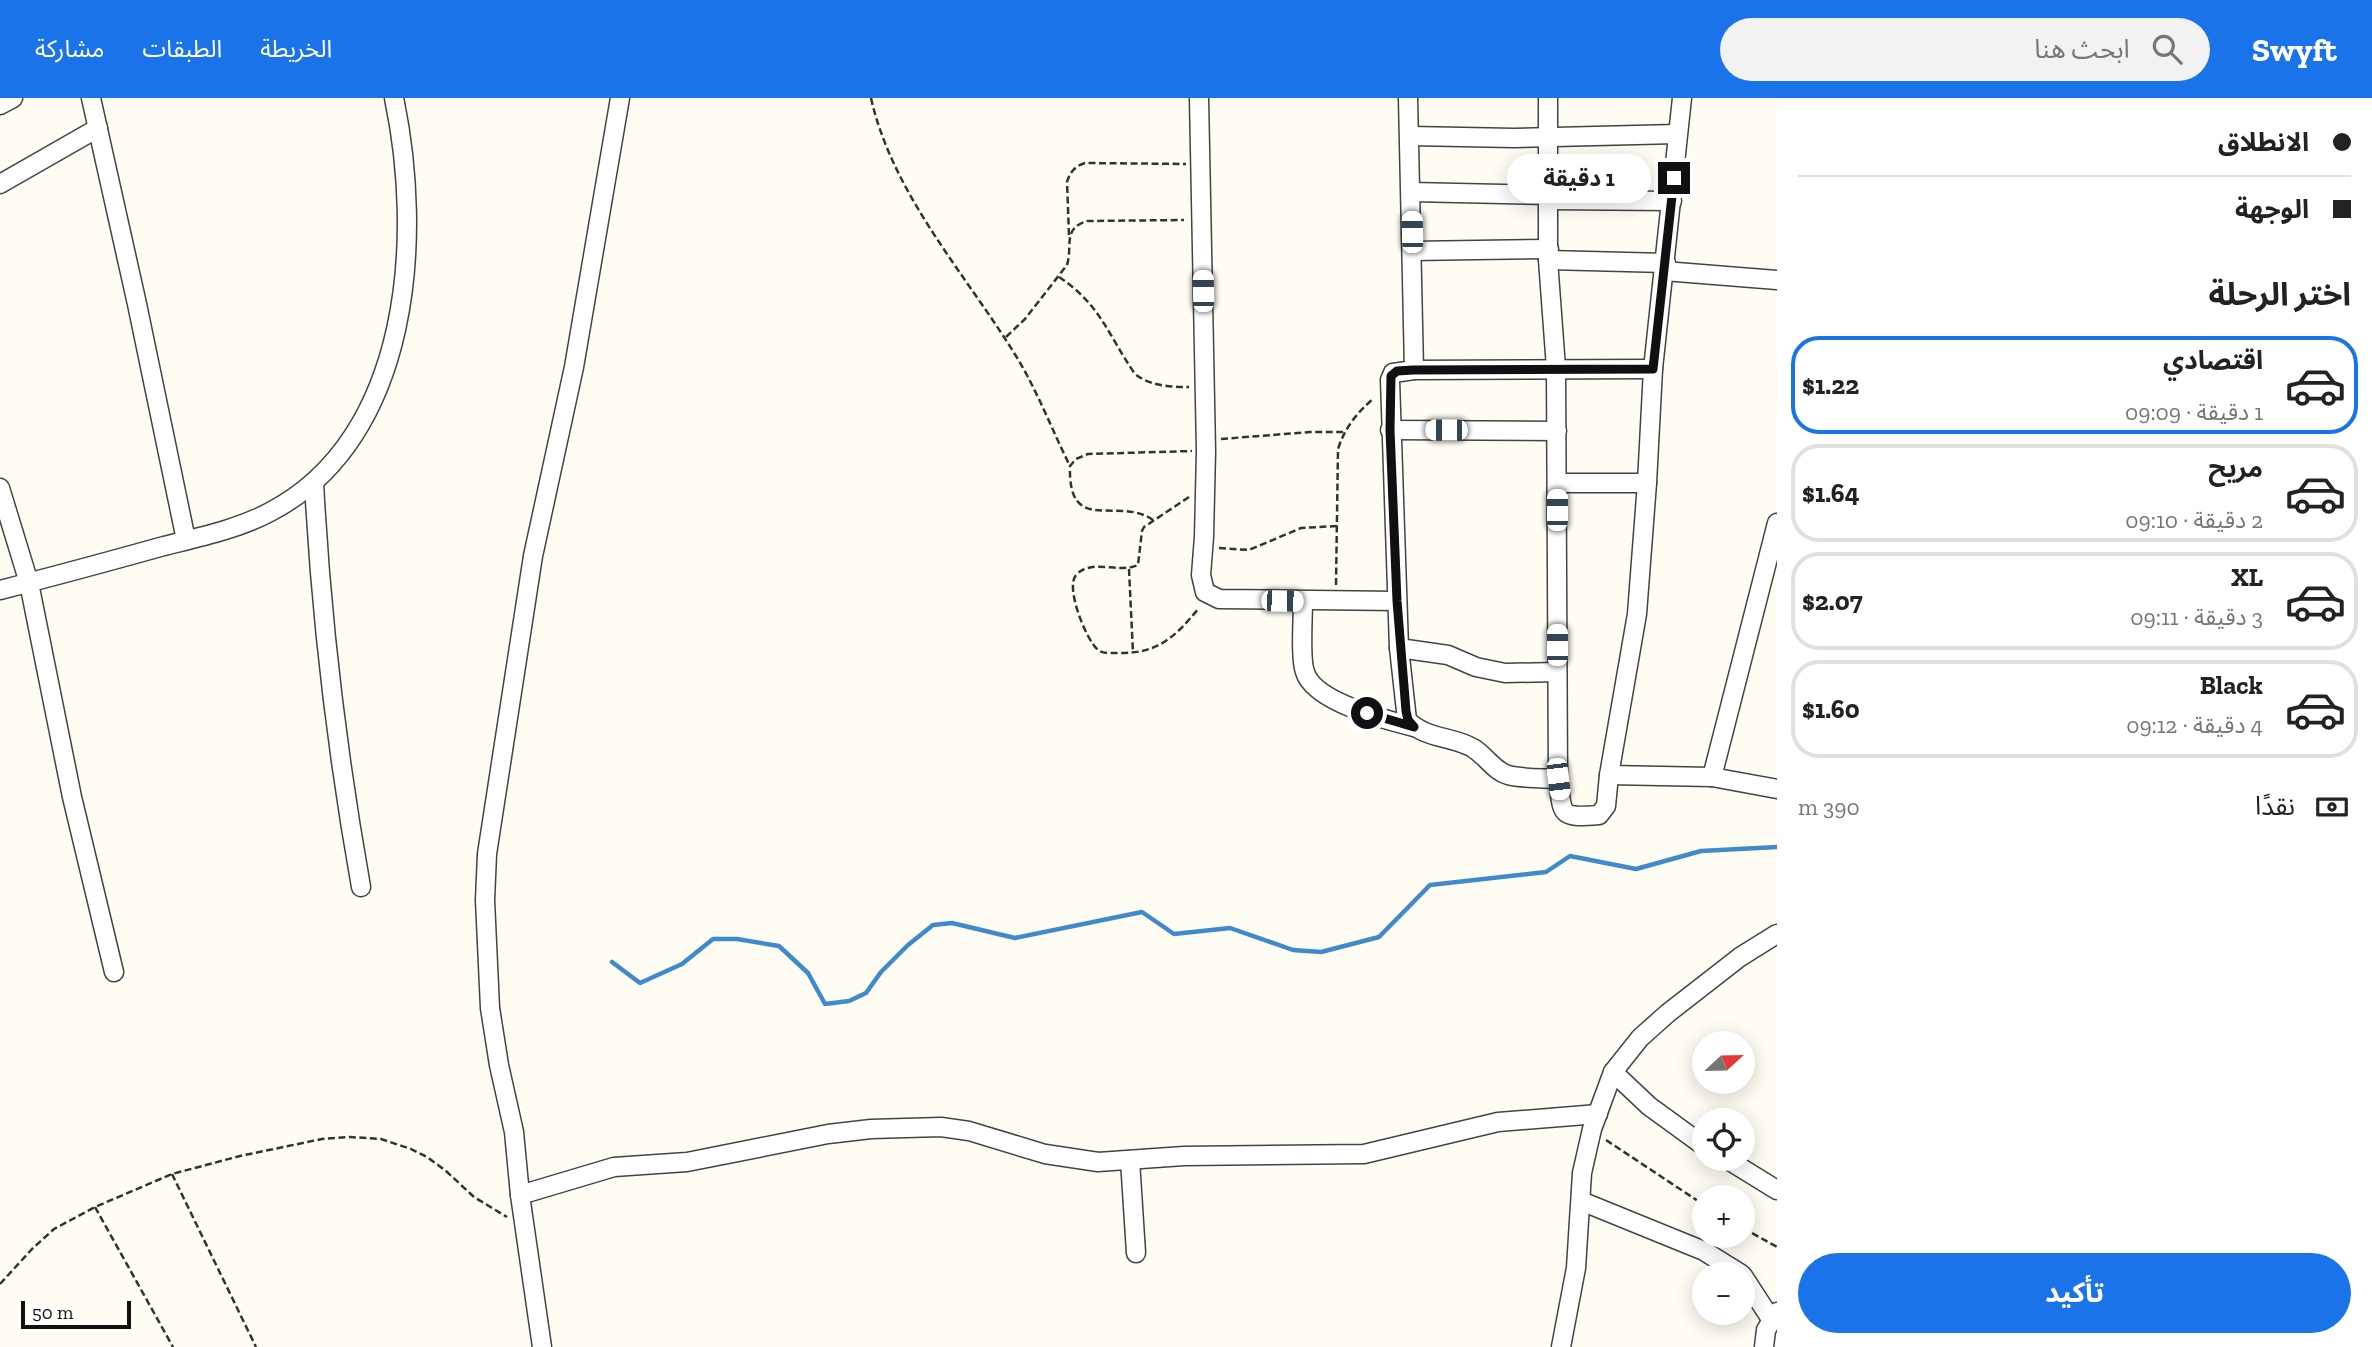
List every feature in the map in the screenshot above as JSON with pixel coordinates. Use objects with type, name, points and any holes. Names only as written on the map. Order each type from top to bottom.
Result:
[{"type":"street","points":[[0,105],[13,98]]},
{"type":"street","points":[[92,98],[186,540]]},
{"type":"street","points":[[0,590],[246,523],[293,499],[333,464],[364,420],[391,351],[400,315],[405,279],[407,222],[404,165],[394,98]]},
{"type":"street","points":[[542,1347],[524,1227],[514,1132],[490,1009],[485,900],[487,854],[533,556],[574,367],[620,98]]},
{"type":"street","points":[[1199,98],[1206,445],[1201,576],[1205,592],[1219,599],[1397,601]]},
{"type":"street","points":[[1408,98],[1413,370]]},
{"type":"street","points":[[1548,98],[1549,254],[1556,368],[1558,779],[1562,810],[1566,815],[1599,815],[1606,806],[1637,614],[1653,369],[1682,98]]},
{"type":"street","points":[[0,184],[98,128]]},
{"type":"street","points":[[1410,136],[1455,138],[1678,134]]},
{"type":"street","points":[[1411,192],[1672,201]]},
{"type":"street","points":[[1412,251],[1549,254],[1777,280]]},
{"type":"street","points":[[1414,727],[1408,720],[1406,711],[1399,648],[1390,430],[1390,380],[1394,373],[1413,370],[1653,369]]},
{"type":"street","points":[[1390,430],[1556,431]]},
{"type":"street","points":[[314,482],[325,645],[361,887]]},
{"type":"street","points":[[1557,483],[1647,483]]},
{"type":"street","points":[[0,488],[29,583],[72,797],[114,972]]},
{"type":"street","points":[[1712,777],[1777,523]]},
{"type":"street","points":[[1303,601],[1304,669],[1309,680],[1320,691],[1390,721],[1461,743],[1474,749],[1504,774],[1558,779]]},
{"type":"street","points":[[1399,648],[1448,655],[1496,672],[1557,672]]},
{"type":"street","points":[[1609,775],[1712,777],[1777,789]]},
{"type":"street","points":[[1562,1347],[1575,1278],[1583,1173],[1595,1121],[1614,1072],[1632,1047],[1660,1019],[1740,957],[1777,934]]},
{"type":"street","points":[[1614,1072],[1649,1106],[1692,1137]]},
{"type":"street","points":[[520,1195],[614,1167],[687,1162],[828,1134],[871,1129],[941,1127],[969,1131],[1045,1154],[1098,1162],[1227,1155],[1364,1154],[1498,1122],[1595,1121]]},
{"type":"street","points":[[1130,1160],[1136,1254]]},
{"type":"street","points":[[1746,1171],[1777,1190]]},
{"type":"street","points":[[1581,1201],[1704,1251],[1721,1262]]},
{"type":"street","points":[[1755,1292],[1774,1316],[1766,1330],[1764,1347]]},
{"type":"path","points":[[870,98],[891,158],[913,201],[1018,359],[1070,466],[1074,495],[1084,508],[1134,510],[1153,520]]},
{"type":"path","points":[[1005,338],[1025,319],[1059,277],[1070,255],[1067,182],[1079,165],[1200,164]]},
{"type":"path","points":[[1069,235],[1073,229],[1087,222],[1201,219]]},
{"type":"path","points":[[1059,277],[1080,292],[1095,309],[1135,374],[1143,381],[1204,387]]},
{"type":"path","points":[[1335,601],[1338,449],[1343,432],[1390,380]]},
{"type":"path","points":[[1070,466],[1076,459],[1087,454],[1206,445],[1310,432],[1343,432]]},
{"type":"path","points":[[1206,485],[1153,520],[1142,531],[1138,565],[1129,569],[1085,569],[1073,579],[1073,588],[1080,616],[1097,649],[1105,653],[1143,652],[1161,646],[1183,628],[1209,596]]},
{"type":"path","points":[[1204,547],[1249,550],[1301,528],[1336,526]]},
{"type":"path","points":[[1129,569],[1133,653]]},
{"type":"path","points":[[1595,1121],[1629,1156],[1692,1197]]},
{"type":"path","points":[[0,1284],[54,1229],[95,1207],[172,1174],[322,1139],[381,1139],[426,1157],[474,1197],[524,1227]]},
{"type":"path","points":[[172,1174],[256,1347]]},
{"type":"path","points":[[95,1207],[173,1347]]},
{"type":"path","points":[[1755,1235],[1777,1247]]},
{"type":"waterway","points":[[612,962],[640,983],[682,964],[713,939],[737,939],[779,946],[808,973],[825,1004],[849,1001],[866,993],[881,972],[933,925],[952,923],[1015,938],[1142,912],[1174,934],[1230,928],[1293,950],[1321,952],[1379,937],[1430,885],[1546,872],[1570,856],[1636,869],[1701,851],[1777,847]]},
{"type":"route","points":[[1367,713],[1414,727],[1408,720],[1406,711],[1399,648],[1390,430],[1391,376],[1397,371],[1413,370],[1653,369],[1674,178]]}]
